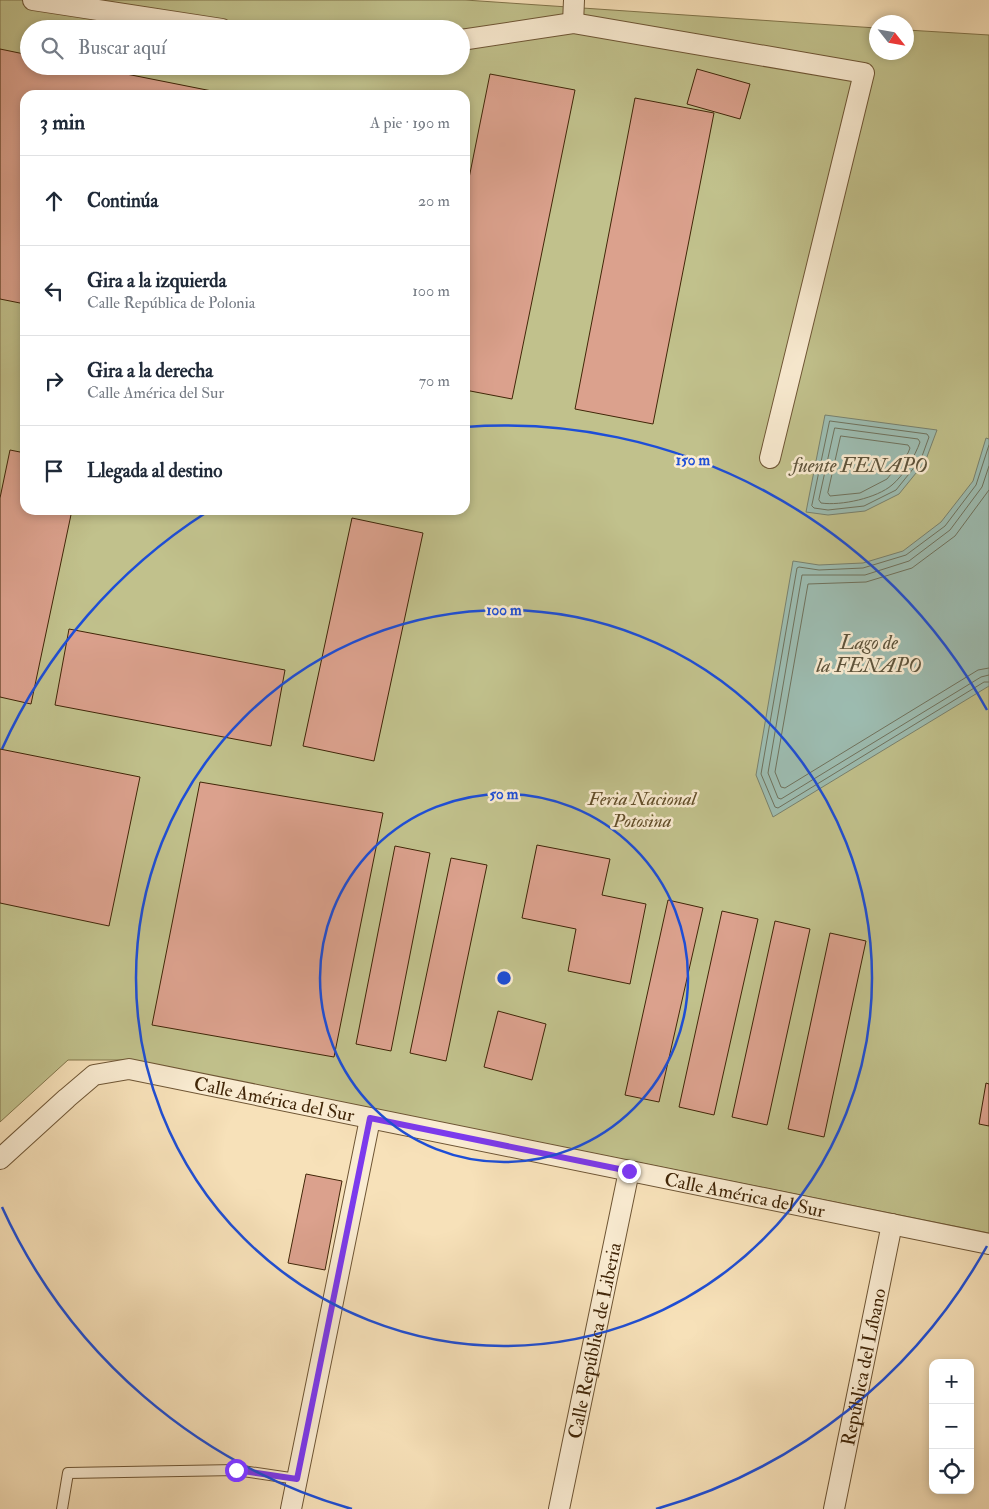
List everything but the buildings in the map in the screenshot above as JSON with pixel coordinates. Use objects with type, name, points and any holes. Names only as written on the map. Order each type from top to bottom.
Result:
[{"type":"street","points":[[33,0],[163,20]]},
{"type":"street","points":[[573,23],[574,0]]},
{"type":"street","points":[[470,39],[573,23],[864,73],[770,458]]},
{"type":"street","name":"Calle América del Sur","points":[[0,1159],[94,1076],[129,1069],[989,1244]]},
{"type":"street","points":[[291,1509],[370,1118]]},
{"type":"street","name":"Calle República de Liberia","points":[[559,1509],[629,1171]]},
{"type":"street","name":"República del Líbano","points":[[834,1509],[892,1224]]},
{"type":"lane","points":[[62,1509],[68,1473],[236,1470],[297,1479]]},
{"type":"green space","name":"Feria Nacional Potosina","points":[[0,0],[465,0],[869,28],[869,60],[914,60],[914,30],[989,35],[989,1233],[129,1060],[68,1060],[0,1122]]},
{"type":"water","name":"fuente FENAPO","points":[[825,415],[937,430],[925,462],[899,494],[865,511],[828,515],[806,512]]},
{"type":"water","name":"Lago de la FENAPO","points":[[986,438],[989,439],[989,686],[773,817],[756,775],[793,561],[819,565],[863,563],[903,551],[941,522],[973,481]]},
{"type":"route","points":[[236,1470],[297,1479],[370,1118],[629,1171]]}]
